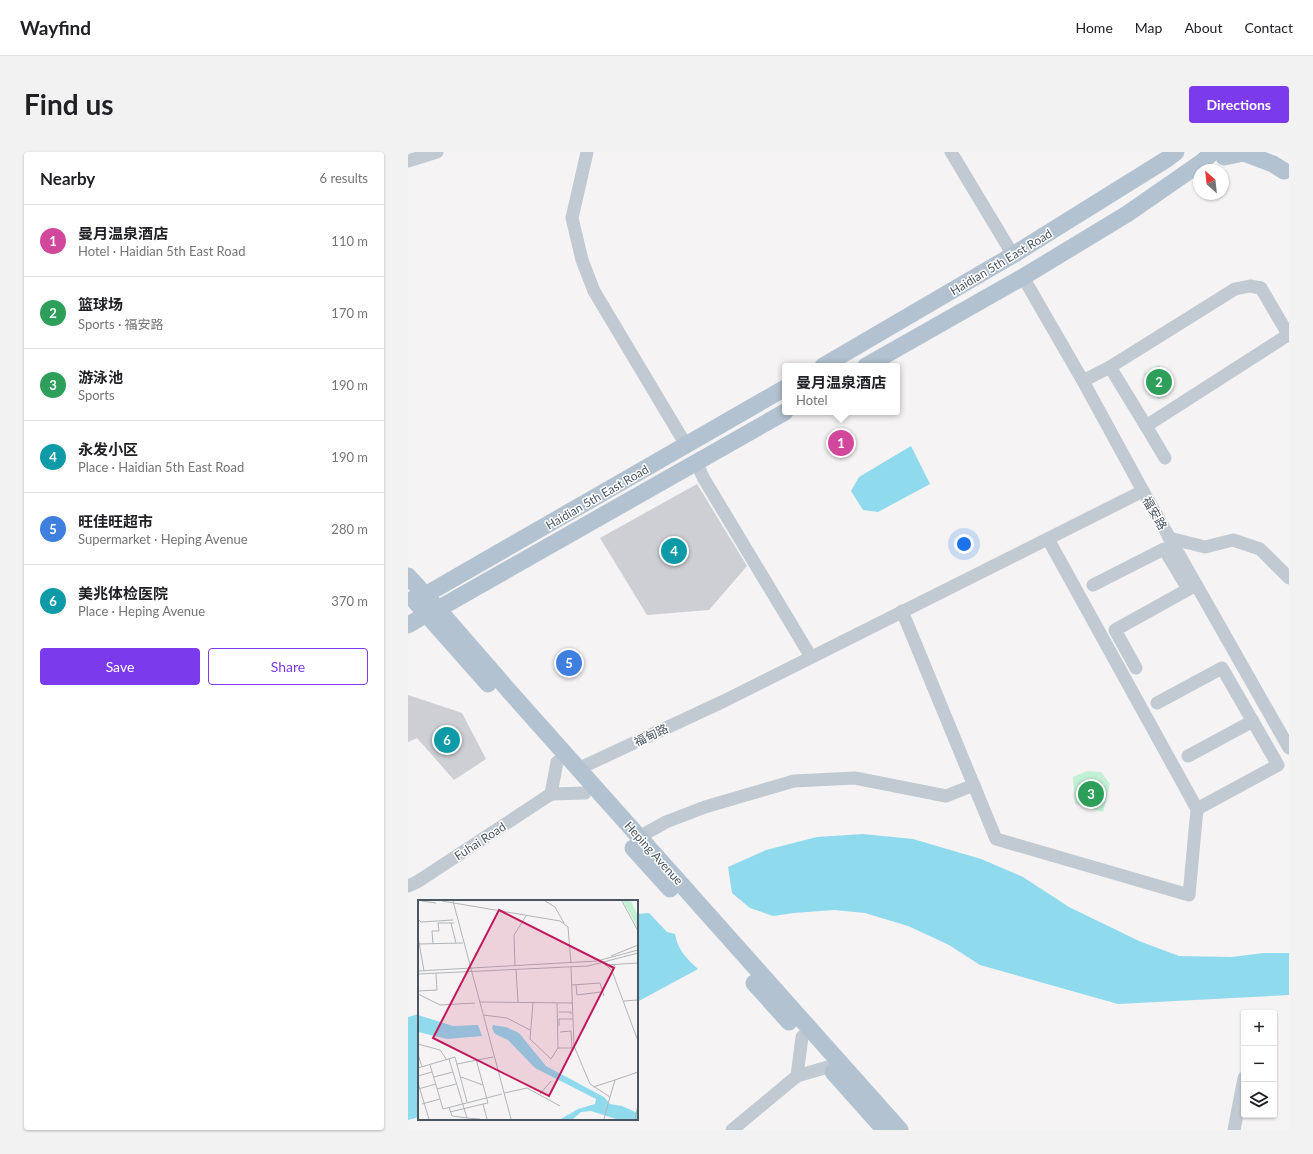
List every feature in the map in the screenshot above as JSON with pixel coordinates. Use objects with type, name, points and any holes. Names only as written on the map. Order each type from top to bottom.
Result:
[{"type":"main road","points":[[1280,152],[1287,174]]},
{"type":"main road","points":[[1218,156],[1244,153],[1273,164],[1287,174]]},
{"type":"main road","name":"Haidian 5th East Road","points":[[828,363],[1014,255],[1172,154]]},
{"type":"main road","name":"Haidian 5th East Road","points":[[871,363],[1023,277],[1127,214],[1218,156]]},
{"type":"main road","name":"Haidian 5th East Road","points":[[414,598],[686,446],[782,390]]},
{"type":"main road","name":"Haidian 5th East Road","points":[[408,625],[782,414]]},
{"type":"main road","name":"Heping Avenue","points":[[408,576],[414,598],[433,611],[578,769],[900,1130]]},
{"type":"main road","name":"Heping Avenue","points":[[433,611],[444,635],[884,1130]]},
{"type":"street","points":[[408,161],[437,152]]},
{"type":"street","points":[[587,152],[572,218],[582,260],[594,291],[686,446]]},
{"type":"street","points":[[951,152],[1014,255]]},
{"type":"street","name":"福安路","points":[[1023,277],[1083,381],[1169,538],[1192,587],[1289,748]]},
{"type":"street","points":[[1083,381],[1110,367],[1235,289],[1250,286],[1261,288],[1289,336],[1146,426]]},
{"type":"street","points":[[1110,367],[1165,458]]},
{"type":"street","points":[[696,462],[704,479],[812,657]]},
{"type":"street","name":"福甸路","points":[[578,769],[724,701],[1143,491]]},
{"type":"street","points":[[902,611],[996,839],[1189,895],[1197,810],[1048,538]]},
{"type":"street","points":[[1169,538],[1205,547],[1233,540],[1260,549],[1289,578]]},
{"type":"street","points":[[1093,585],[1164,549],[1192,587],[1115,630],[1136,668]]},
{"type":"street","points":[[1158,703],[1222,668],[1278,765],[1197,810]]},
{"type":"street","points":[[1188,756],[1253,721]]},
{"type":"street","points":[[557,762],[551,794],[585,793]]},
{"type":"street","points":[[639,837],[666,822],[705,807],[794,781],[855,778],[946,796],[974,785]]},
{"type":"street","name":"Fuhai Road","points":[[408,886],[417,882],[551,794]]},
{"type":"street","points":[[797,1076],[802,1037]]},
{"type":"street","points":[[733,1130],[797,1076],[828,1067]]},
{"type":"street","points":[[1234,1130],[1243,1082]]},
{"type":"green space","points":[[1159,365],[1174,389],[1158,399],[1144,374]]},
{"type":"green space","points":[[1087,771],[1101,772],[1110,784],[1103,812],[1075,804],[1073,777]]},
{"type":"water","points":[[911,446],[930,484],[878,512],[863,510],[851,491],[859,477]]},
{"type":"water","points":[[863,834],[913,839],[981,859],[1023,877],[1069,907],[1139,941],[1179,956],[1231,957],[1264,953],[1289,953],[1289,995],[1118,1004],[980,965],[949,945],[908,926],[865,913],[834,910],[773,916],[750,908],[732,893],[728,867],[766,850],[817,837]]},
{"type":"water","points":[[649,913],[667,932],[675,934],[678,945],[683,953],[698,969],[638,1001],[638,914]]},
{"type":"water","points":[[418,1014],[418,1117],[408,1120],[408,1017]]},
{"type":"building","points":[[697,484],[747,566],[709,610],[647,615],[600,538]]},
{"type":"building","points":[[408,695],[462,713],[486,759],[454,780],[417,738],[408,742]]},
{"type":"place","name":"篮球场","points":[[1159,382]]},
{"type":"place","name":"曼月温泉酒店","points":[[841,443]]},
{"type":"place","name":"永发小区","points":[[674,551]]},
{"type":"place","name":"旺佳旺超市","points":[[569,663]]},
{"type":"place","name":"美兆体检医院","points":[[447,740]]},
{"type":"place","name":"游泳池","points":[[1091,794]]}]
